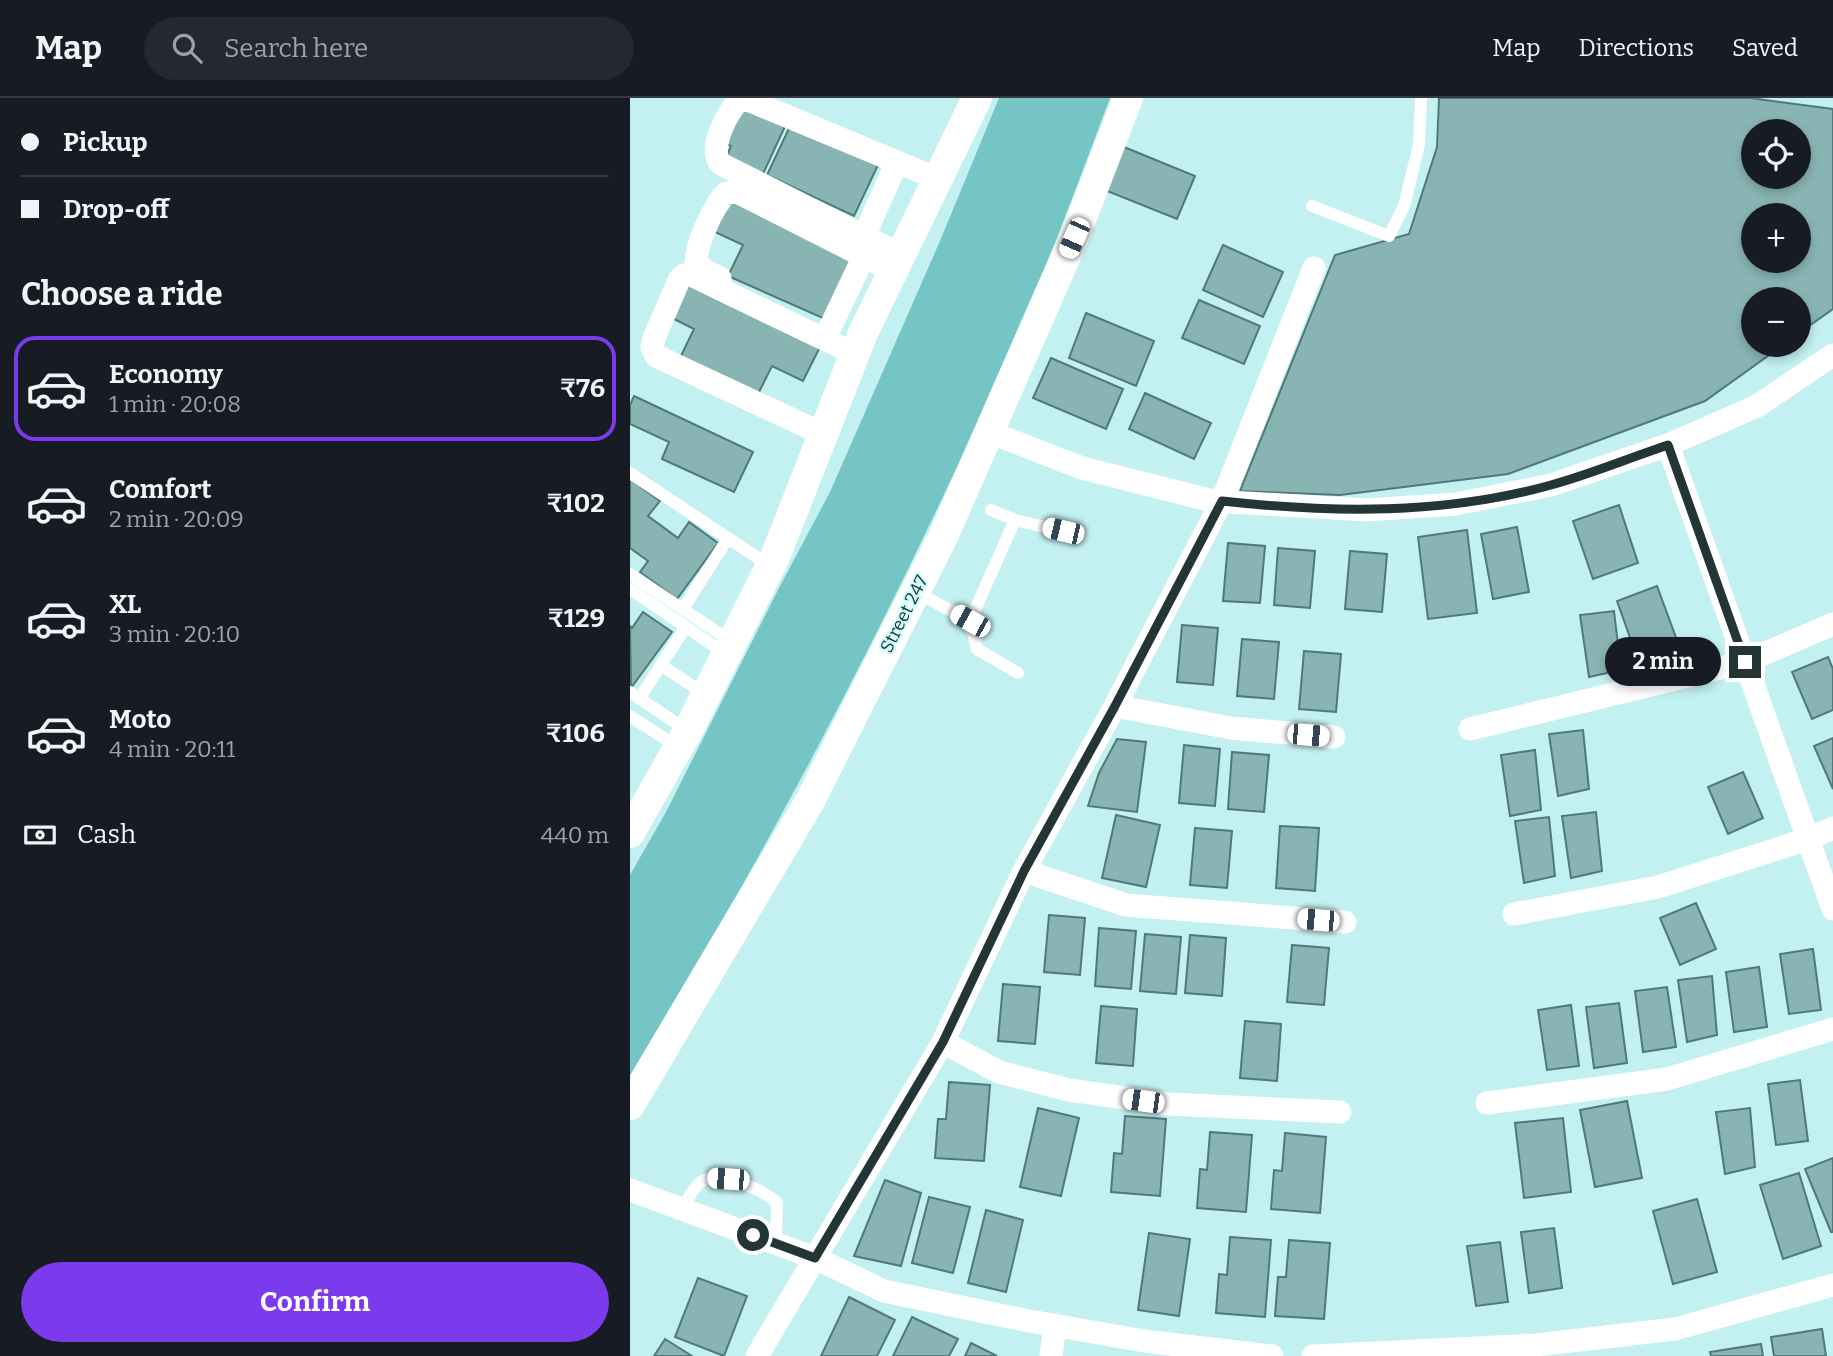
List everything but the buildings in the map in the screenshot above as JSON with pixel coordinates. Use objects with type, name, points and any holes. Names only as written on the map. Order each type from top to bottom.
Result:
[{"type":"street","points":[[897,263],[721,164],[716,159],[715,146],[731,107],[742,98],[938,179]]},
{"type":"street","points":[[633,822],[683,739],[771,566],[856,351],[977,98]]},
{"type":"street","name":"Street 247","points":[[630,1105],[810,801],[943,537],[1074,238],[1128,98]]},
{"type":"street","points":[[828,332],[897,162]]},
{"type":"street","points":[[856,351],[828,332],[706,271],[696,262],[696,253],[718,202],[726,193],[737,192],[864,246]]},
{"type":"street","points":[[757,1356],[943,1042],[1024,871],[1115,706],[1222,501],[1314,268]]},
{"type":"street","points":[[823,434],[656,356],[652,347],[654,338],[679,280],[684,275],[691,275],[856,351]]},
{"type":"street","points":[[989,432],[1082,468],[1222,501],[1366,510],[1457,504],[1551,485],[1668,445],[1757,406],[1833,355]]},
{"type":"street","points":[[1668,445],[1833,909]]},
{"type":"street","points":[[1470,729],[1745,662],[1833,624]]},
{"type":"street","points":[[1115,706],[1231,728],[1334,737]]},
{"type":"street","points":[[1514,914],[1658,887],[1808,839],[1833,828]]},
{"type":"street","points":[[1024,871],[1126,905],[1345,922]]},
{"type":"street","points":[[1487,1103],[1667,1079],[1833,1029]]},
{"type":"street","points":[[943,1042],[999,1072],[1069,1090],[1168,1104],[1340,1112]]},
{"type":"street","points":[[630,1190],[815,1258],[884,1291],[1144,1341],[1272,1356]]},
{"type":"street","points":[[1313,1356],[1536,1345],[1675,1329],[1833,1285]]},
{"type":"street","points":[[1051,1356],[1055,1325]]},
{"type":"lane","points":[[1312,206],[1389,236],[1404,206],[1419,145],[1421,98]]},
{"type":"lane","points":[[630,473],[771,566]]},
{"type":"lane","points":[[992,510],[1015,520],[1063,531]]},
{"type":"lane","points":[[1015,520],[970,621],[977,649],[1018,673]]},
{"type":"lane","points":[[683,609],[728,538]]},
{"type":"lane","points":[[630,574],[683,609],[729,648]]},
{"type":"lane","points":[[630,589],[685,628],[729,648]]},
{"type":"lane","points":[[915,592],[970,621]]},
{"type":"lane","points":[[683,739],[635,695],[661,665],[685,628]]},
{"type":"lane","points":[[661,665],[706,695]]},
{"type":"lane","points":[[632,721],[683,739]]},
{"type":"lane","points":[[682,1209],[699,1182],[712,1177],[728,1179],[770,1196],[777,1203],[776,1244]]},
{"type":"shaded area","points":[[999,98],[1110,98],[1023,322],[923,539],[783,812],[630,1077],[630,875],[666,812],[830,492],[940,241]]},
{"type":"route","points":[[753,1235],[815,1258],[943,1042],[1024,871],[1115,706],[1222,501],[1266,506],[1366,510],[1457,504],[1551,485],[1668,445],[1745,662]]}]
